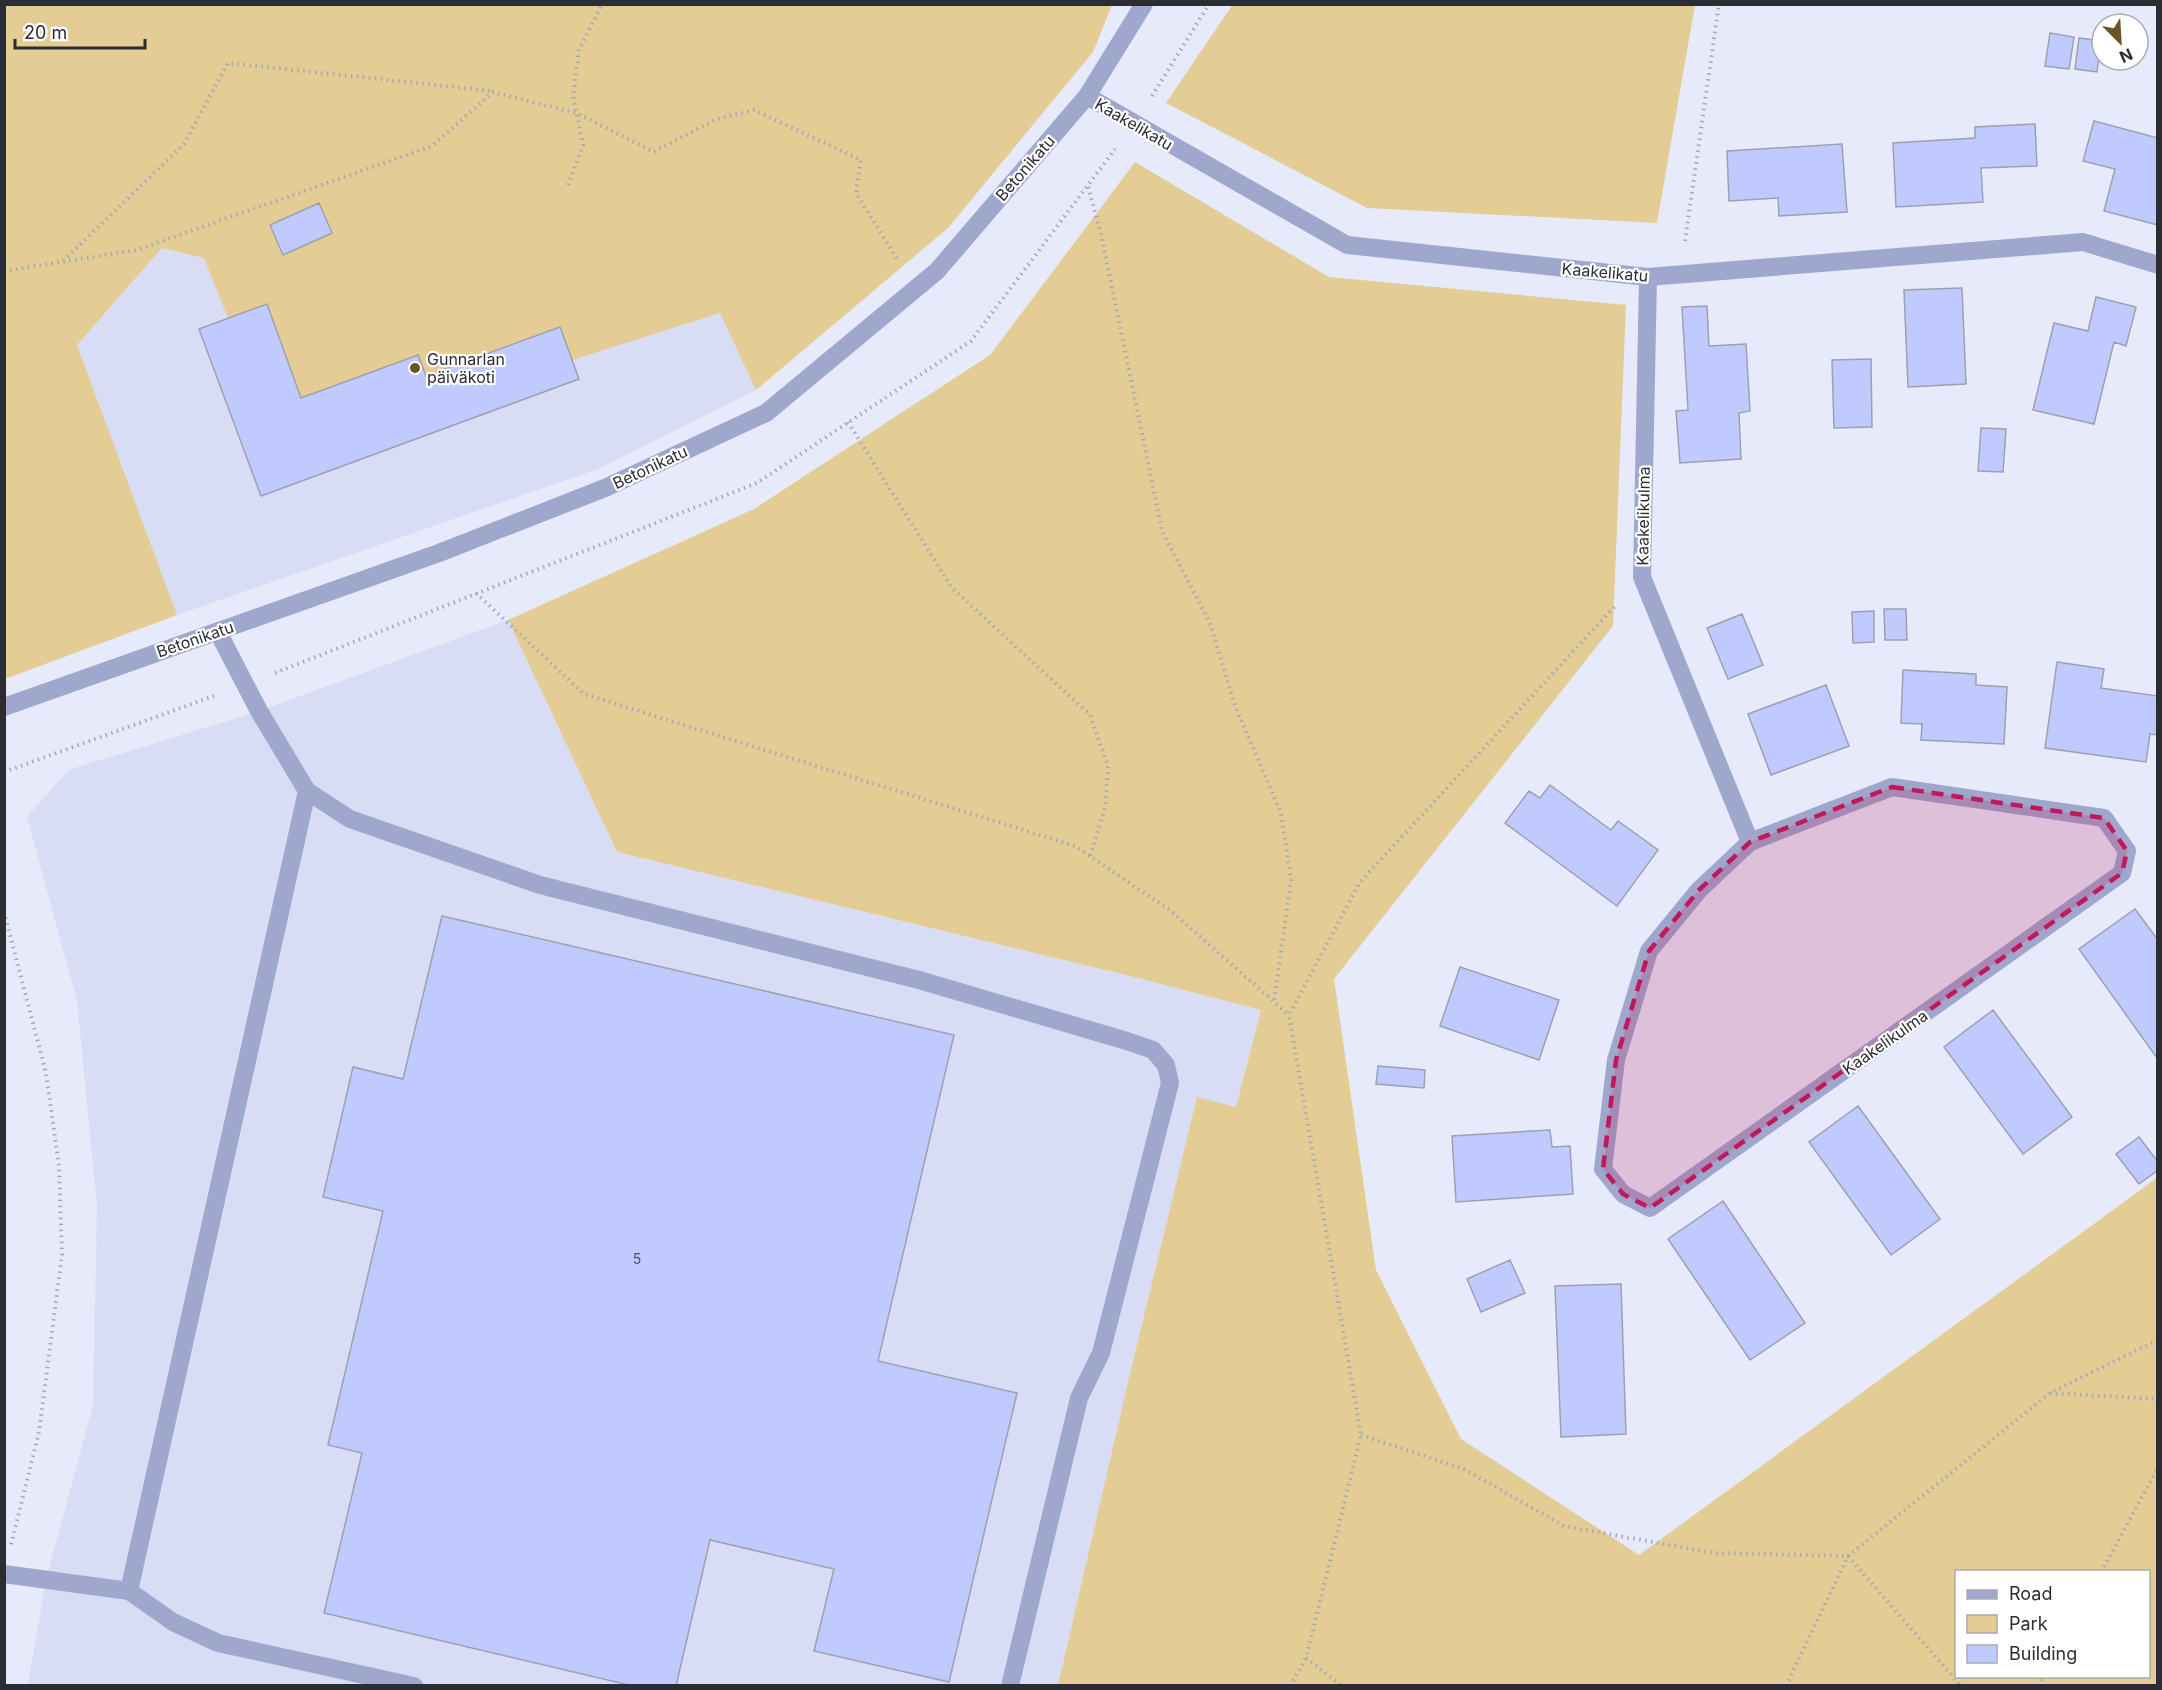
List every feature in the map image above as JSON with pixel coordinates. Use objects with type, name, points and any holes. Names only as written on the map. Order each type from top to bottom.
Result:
[{"type":"street","name":"Betonikatu","points":[[4,707],[439,553],[604,488],[766,413],[937,270],[1087,96],[1144,4]]},
{"type":"street","name":"Kaakelikatu","points":[[1087,96],[1347,245],[1648,277],[2083,242],[2157,265]]},
{"type":"street","name":"Kaakelikulma","points":[[1648,277],[1642,577],[1749,842]]},
{"type":"street","points":[[218,632],[259,711],[307,791],[350,819],[540,885],[919,980],[1127,1041],[1153,1050],[1166,1065],[1170,1083],[1152,1156],[1101,1353],[1079,1398],[1010,1686]]},
{"type":"street","name":"Kaakelikulma","points":[[1892,787],[2104,818],[2127,851],[2122,873],[1650,1208],[1623,1194],[1603,1169],[1617,1060],[1649,951],[1699,890],[1749,842],[1892,787]]},
{"type":"street","points":[[129,1591],[307,791]]},
{"type":"street","points":[[4,1574],[129,1591],[173,1622],[218,1643],[414,1686]]},
{"type":"path","points":[[568,184],[583,145],[573,96],[579,50],[602,4]]},
{"type":"path","points":[[1681,274],[1719,4]]},
{"type":"path","points":[[62,262],[184,144],[228,63],[493,92],[576,113],[654,152],[716,118],[754,110],[861,160],[856,193],[915,288]]},
{"type":"path","points":[[4,270],[137,250],[432,146],[493,92]]},
{"type":"path","points":[[1088,186],[1101,234],[1162,531],[1210,623],[1235,706],[1281,813],[1292,879],[1274,1002]]},
{"type":"path","points":[[848,422],[952,588],[1090,715],[1108,766],[1105,808],[1090,856]]},
{"type":"path","points":[[1290,1686],[1306,1658],[1361,1435],[1289,1015],[1360,882],[1642,577]]},
{"type":"path","points":[[476,593],[584,694],[1075,846],[1171,911],[1289,1015]]},
{"type":"path","points":[[4,912],[46,1072],[59,1166],[62,1255],[39,1432],[10,1548]]},
{"type":"path","points":[[1785,1686],[1848,1556],[2050,1393],[2157,1340]]},
{"type":"path","points":[[2050,1393],[2157,1399]]},
{"type":"path","points":[[1361,1435],[1464,1469],[1564,1526],[1714,1553],[1848,1556],[1961,1686]]},
{"type":"path","points":[[2102,1570],[2157,1468]]},
{"type":"path","points":[[1306,1658],[1342,1686]]},
{"type":"highlighted area","points":[[1892,787],[2104,818],[2127,851],[2122,873],[1650,1208],[1623,1194],[1603,1169],[1616,1060],[1649,951],[1699,890],[1750,842]]},
{"type":"shaded area","name":"Gunnarlan päiväkoti","points":[[162,248],[205,257],[699,266],[756,390],[598,469],[177,615],[77,345]]},
{"type":"shaded area","points":[[508,620],[617,852],[1126,975],[1261,1010],[1236,1107],[1197,1098],[1058,1685],[28,1685],[46,1580],[93,1405],[97,1205],[77,1001],[27,817],[68,770],[259,711]]},
{"type":"green space","points":[[1233,4],[1695,5],[1657,223],[1367,208],[1166,103]]},
{"type":"green space","points":[[5,5],[1112,5],[1093,52],[948,228],[756,390],[720,313],[572,360],[426,376],[418,355],[301,398],[267,304],[228,318],[204,258],[162,248],[77,345],[177,615],[5,679]]},
{"type":"green space","points":[[1135,162],[1329,277],[1626,305],[1613,626],[1334,979],[1376,1270],[1461,1439],[1639,1555],[2157,1178],[2157,1685],[1058,1685],[1197,1097],[1236,1107],[1261,1010],[1126,975],[617,852],[508,620],[754,509],[990,355]]},
{"type":"building","points":[[2050,33],[2074,37],[2069,69],[2045,66]]},
{"type":"building","points":[[2079,38],[2090,40],[2090,71],[2075,69]]},
{"type":"building","points":[[2094,121],[2158,138],[2158,225],[2104,211],[2115,169],[2083,161]]},
{"type":"building","points":[[2035,124],[2037,166],[1981,168],[1983,202],[1896,207],[1893,143],[1975,138],[1975,127]]},
{"type":"building","points":[[1842,144],[1847,212],[1779,216],[1778,198],[1729,201],[1727,151]]},
{"type":"building","points":[[319,203],[332,233],[283,255],[270,225]]},
{"type":"building","points":[[1962,288],[1966,384],[1908,387],[1904,290]]},
{"type":"building","points":[[2096,297],[2136,307],[2126,346],[2114,342],[2094,424],[2033,410],[2054,323],[2088,331]]},
{"type":"building","points":[[267,304],[301,398],[418,355],[426,376],[560,327],[579,379],[261,496],[199,329]]},
{"type":"building","points":[[1707,306],[1709,346],[1746,344],[1750,411],[1739,413],[1741,459],[1680,463],[1676,411],[1688,410],[1682,307]]},
{"type":"building","points":[[1871,359],[1872,427],[1834,428],[1832,360]]},
{"type":"building","points":[[1981,428],[2006,429],[2003,472],[1978,471]]},
{"type":"building","points":[[1884,609],[1906,609],[1907,640],[1885,640]]},
{"type":"building","points":[[1874,611],[1874,642],[1853,643],[1852,612]]},
{"type":"building","points":[[1742,614],[1763,665],[1728,679],[1707,628]]},
{"type":"building","points":[[2057,662],[2104,669],[2101,688],[2157,696],[2158,693],[2158,735],[2150,734],[2146,762],[2045,748]]},
{"type":"building","points":[[1903,670],[1976,674],[1976,685],[2007,687],[2004,744],[1921,740],[1922,724],[1901,723]]},
{"type":"building","points":[[1826,685],[1849,746],[1771,775],[1748,714]]},
{"type":"building","points":[[1550,785],[1611,830],[1618,821],[1658,850],[1617,906],[1505,823],[1529,791],[1540,798]]},
{"type":"building","points":[[2135,909],[2158,940],[2157,1058],[2079,949]]},
{"type":"building","points":[[442,916],[954,1035],[878,1361],[1017,1393],[949,1682],[814,1651],[834,1569],[710,1540],[676,1686],[633,1686],[324,1613],[362,1453],[328,1445],[383,1211],[323,1197],[353,1067],[403,1079]]},
{"type":"building","points":[[1460,967],[1559,1000],[1539,1060],[1440,1026]]},
{"type":"building","points":[[1993,1010],[2072,1117],[2023,1154],[1944,1047]]},
{"type":"building","points":[[1378,1066],[1425,1070],[1424,1088],[1376,1084]]},
{"type":"building","points":[[1858,1106],[1940,1219],[1891,1255],[1809,1142]]},
{"type":"building","points":[[1550,1130],[1552,1147],[1570,1146],[1573,1194],[1456,1202],[1452,1136]]},
{"type":"building","points":[[2139,1137],[2158,1162],[2158,1170],[2139,1184],[2116,1154]]},
{"type":"building","points":[[1723,1201],[1805,1323],[1750,1360],[1668,1239]]},
{"type":"building","points":[[1510,1260],[1525,1293],[1481,1312],[1467,1279]]},
{"type":"building","points":[[1621,1284],[1626,1434],[1561,1437],[1555,1286]]},
{"type":"place","name":"Gunnarlan päiväkoti","points":[[415,368]]}]
